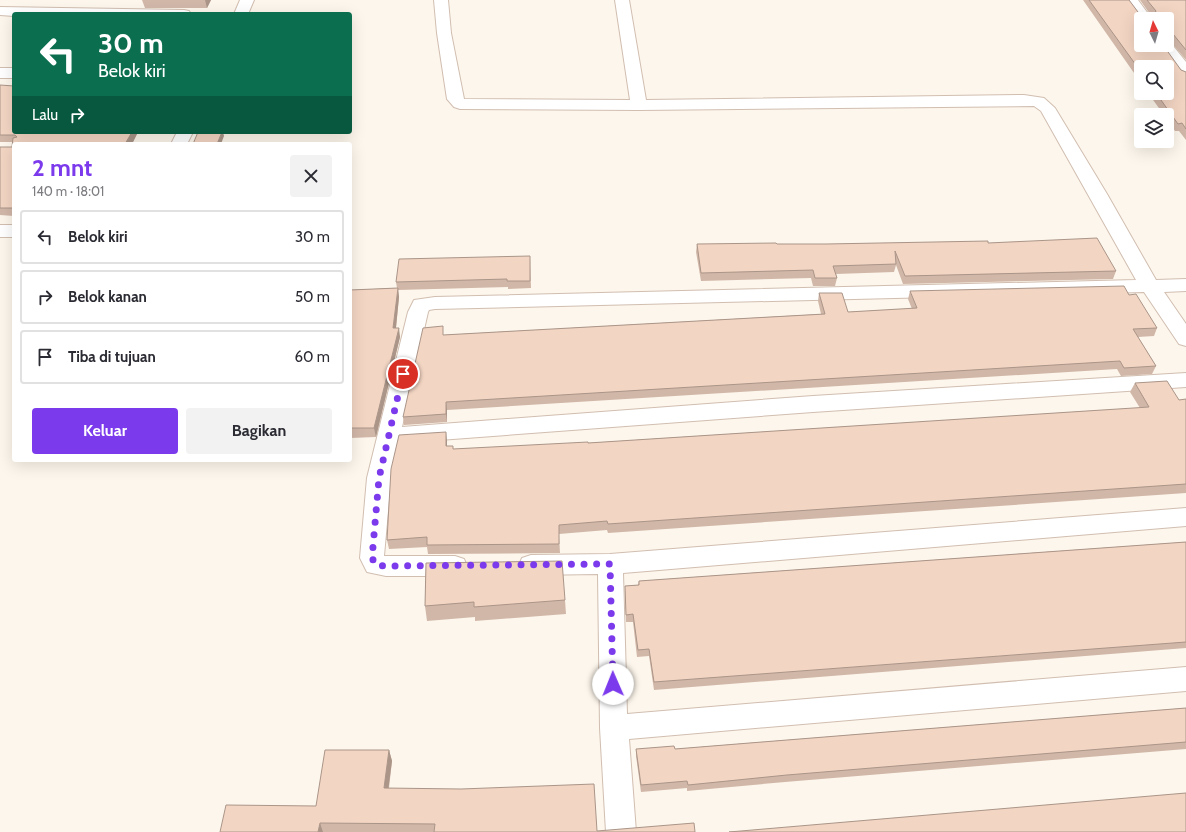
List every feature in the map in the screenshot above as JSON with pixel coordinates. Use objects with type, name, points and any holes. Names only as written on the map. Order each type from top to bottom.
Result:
[{"type":"street","points":[[242,12],[247,0]]},
{"type":"street","points":[[441,0],[444,34],[455,99],[460,104],[639,105],[1038,101],[1046,108],[1098,194],[1149,285],[1186,339]]},
{"type":"street","points":[[622,0],[639,105]]},
{"type":"street","points":[[1131,0],[1140,12]]},
{"type":"street","points":[[0,11],[61,12]]},
{"type":"street","points":[[1170,52],[1186,73]]},
{"type":"street","points":[[0,73],[12,73]]},
{"type":"street","points":[[0,231],[12,231]]},
{"type":"street","points":[[474,565],[386,566],[376,565],[372,558],[379,478],[418,312],[421,305],[435,303],[1186,285]]},
{"type":"street","points":[[389,436],[821,404],[1186,380]]},
{"type":"street","points":[[506,565],[610,564],[1186,517]]},
{"type":"street","points":[[610,564],[614,728],[621,832]]},
{"type":"street","points":[[614,728],[1186,679]]},
{"type":"building","points":[[1089,0],[1129,0],[1138,12],[1134,12],[1134,52],[1168,52],[1174,60],[1134,60],[1134,62]]},
{"type":"building","points":[[1147,0],[1186,0],[1186,50],[1174,35],[1174,12],[1156,12]]},
{"type":"building","points":[[1174,60],[1181,70],[1186,72],[1186,129],[1182,123],[1178,124],[1174,118],[1174,108],[1167,108],[1161,100],[1174,100]]},
{"type":"building","points":[[0,85],[12,86],[12,134],[131,134],[126,142],[13,142],[13,138],[17,137],[15,135],[0,135]]},
{"type":"building","points":[[197,134],[221,134],[218,142],[194,142]]},
{"type":"building","points":[[0,147],[12,147],[12,208],[0,208]]},
{"type":"building","points":[[1097,238],[1116,271],[905,276],[895,251],[896,264],[833,266],[837,278],[815,278],[813,270],[701,273],[697,244],[826,244],[988,241],[988,243]]},
{"type":"building","points":[[530,256],[530,281],[507,281],[507,279],[396,282],[399,259]]},
{"type":"building","points":[[1124,286],[1129,295],[1136,294],[1157,328],[1133,329],[1156,366],[1124,368],[1120,361],[446,402],[446,414],[403,417],[423,328],[443,326],[443,335],[825,314],[819,293],[842,293],[848,312],[917,308],[910,291]]},
{"type":"building","points":[[398,288],[393,328],[399,328],[374,428],[352,428],[352,290]]},
{"type":"building","points":[[1167,381],[1179,400],[1186,399],[1186,484],[608,524],[607,521],[559,525],[559,544],[427,545],[427,537],[387,540],[391,469],[399,435],[446,432],[446,446],[453,446],[453,449],[588,443],[1149,407],[1135,383]]},
{"type":"building","points":[[1186,542],[1186,642],[654,682],[649,649],[638,650],[633,614],[626,615],[625,586],[639,585],[639,581]]},
{"type":"building","points":[[562,561],[565,600],[474,607],[474,602],[425,606],[426,563]]},
{"type":"building","points":[[1186,708],[1186,742],[787,775],[688,785],[687,781],[641,785],[636,749],[674,746],[675,749]]},
{"type":"building","points":[[325,750],[389,750],[384,788],[461,789],[594,784],[597,831],[694,823],[695,832],[434,832],[435,824],[320,823],[318,832],[220,832],[226,805],[316,806]]},
{"type":"building","points":[[1186,793],[1186,832],[729,832]]},
{"type":"route","points":[[403,374],[379,478],[372,558],[376,565],[610,564],[613,684]]}]
